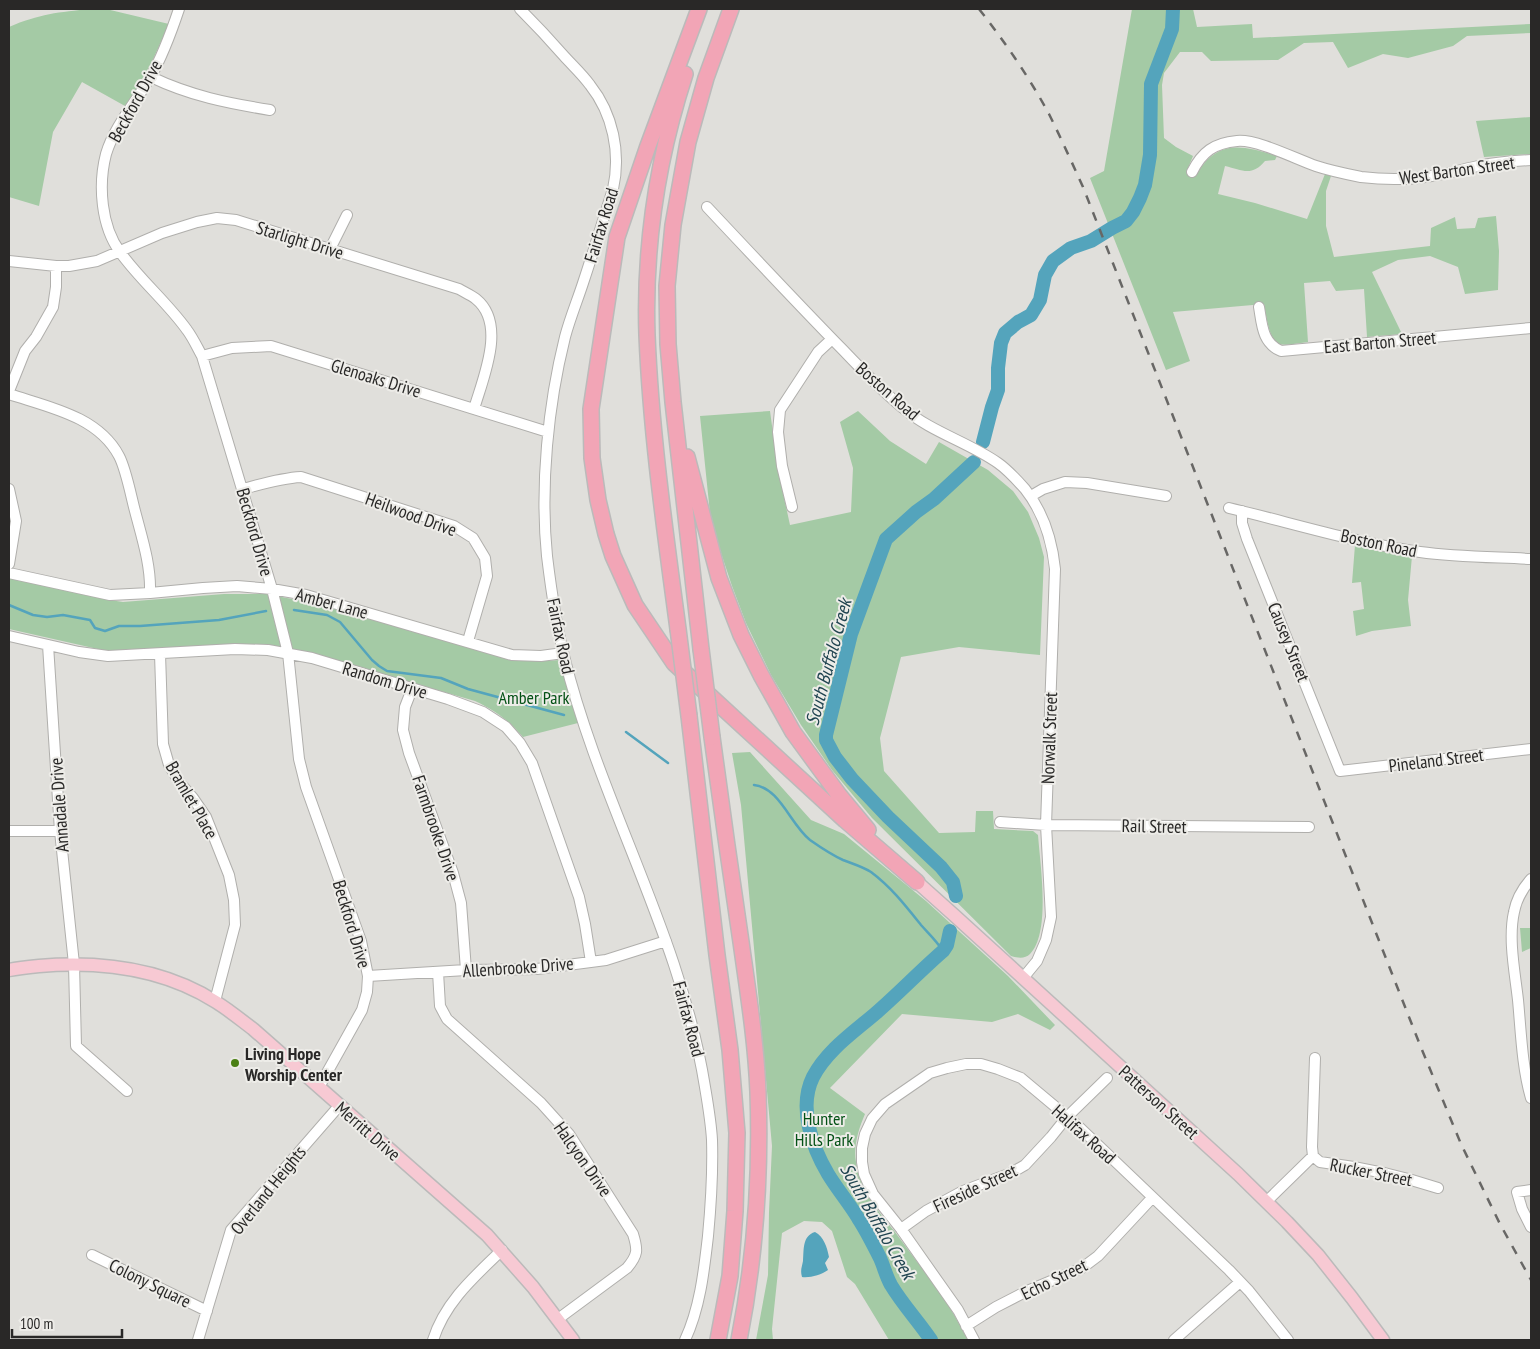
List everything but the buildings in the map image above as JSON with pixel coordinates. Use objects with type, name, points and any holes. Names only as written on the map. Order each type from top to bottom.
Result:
[{"type":"highway","points":[[699,9],[648,146],[617,237],[591,409],[592,458],[598,500],[606,534],[613,556],[635,605],[674,663],[845,820],[917,882]]},
{"type":"highway","points":[[707,9],[673,110],[658,187],[652,220],[648,269],[647,334],[658,477],[730,1050],[737,1133],[731,1268],[718,1340]]},
{"type":"highway","points":[[731,9],[706,78],[688,142],[673,225],[667,286],[668,344],[701,649],[752,1026],[758,1090],[758,1162],[754,1243],[739,1340]]},
{"type":"highway","points":[[668,344],[680,404],[688,460],[719,578],[741,635],[761,675],[797,737],[839,795],[871,834],[917,882]]},
{"type":"main road","name":"Patterson Street","points":[[917,882],[1266,1202],[1318,1255],[1383,1340]]},
{"type":"main road","name":"Merritt Drive","points":[[9,970],[74,964],[112,966],[154,974],[215,1001],[253,1030],[487,1235],[502,1250],[573,1340]]},
{"type":"street","name":"Beckford Drive","points":[[179,9],[151,77],[114,137],[107,153],[102,192],[104,214],[120,252],[188,331],[202,356],[272,589],[288,653],[299,760],[306,787],[361,941],[368,976],[367,992],[362,1010],[319,1087]]},
{"type":"street","name":"Fairfax Road","points":[[520,9],[590,84],[600,100],[614,136],[617,157],[613,189],[566,334],[556,378],[548,432],[545,490],[547,553],[563,653],[589,739],[679,979],[695,1036],[704,1081],[712,1140],[710,1211],[698,1301],[685,1340]]},
{"type":"street","points":[[151,77],[171,86],[219,102],[270,110]]},
{"type":"street","name":"West Barton Street","points":[[1192,172],[1201,156],[1209,150],[1221,144],[1238,141],[1252,142],[1327,169],[1363,177],[1386,179],[1421,178],[1492,163],[1531,160]]},
{"type":"street","name":"Boston Road","points":[[707,207],[882,390],[904,410],[998,463],[1031,496]]},
{"type":"street","points":[[330,249],[347,215]]},
{"type":"street","name":"Starlight Drive","points":[[9,261],[69,266],[97,261],[180,226],[217,218],[236,220],[459,289],[477,299],[487,313],[492,340],[474,409]]},
{"type":"street","points":[[56,266],[56,287],[52,307],[36,337],[25,351],[9,392],[68,414],[90,426],[106,438],[119,457],[127,481],[147,556],[151,582],[150,593]]},
{"type":"street","name":"East Barton Street","points":[[1259,306],[1266,338],[1270,344],[1281,351],[1531,328]]},
{"type":"street","points":[[792,507],[782,466],[778,432],[780,410],[818,352],[832,338]]},
{"type":"street","name":"Glenoaks Drive","points":[[202,356],[232,348],[271,346],[548,432]]},
{"type":"street","name":"Heilwood Drive","points":[[243,490],[272,482],[302,477],[454,526],[473,538],[485,558],[487,576],[468,641]]},
{"type":"street","points":[[1031,496],[1043,489],[1065,482],[1087,483],[1166,496]]},
{"type":"street","points":[[9,489],[16,521],[9,564]]},
{"type":"street","name":"Norwalk Street","points":[[1023,978],[1037,961],[1046,940],[1051,917],[1046,825],[1055,570],[1051,541],[1046,524],[1031,496]]},
{"type":"street","name":"Boston Road","points":[[1229,508],[1374,544],[1419,552],[1531,559]]},
{"type":"street","name":"Causey Street","points":[[1242,511],[1242,522],[1247,539],[1340,771]]},
{"type":"street","name":"Amber Lane","points":[[9,573],[110,595],[236,586],[272,589],[306,594],[512,655],[541,656],[563,653]]},
{"type":"street","name":"Random Drive","points":[[9,636],[108,656],[235,649],[288,653],[312,658],[448,699],[483,712],[506,727],[520,743],[532,762],[579,897],[592,962]]},
{"type":"street","name":"Annadale Drive","points":[[48,645],[60,831],[74,964],[76,1046],[127,1091]]},
{"type":"street","name":"Bramlet Place","points":[[160,654],[163,744],[169,765],[206,817],[228,875],[234,900],[235,925],[215,1001]]},
{"type":"street","name":"Farmbrooke Drive","points":[[412,689],[406,707],[403,730],[409,753],[453,873],[461,903],[466,970]]},
{"type":"street","name":"Pineland Street","points":[[1340,771],[1531,749]]},
{"type":"street","name":"Rail Street","points":[[1000,822],[1046,825],[1309,827]]},
{"type":"street","points":[[9,831],[60,831]]},
{"type":"street","points":[[1531,879],[1518,900],[1513,922],[1514,954],[1528,1062],[1528,1088],[1531,1098]]},
{"type":"street","name":"Allenbrooke Drive","points":[[368,976],[466,970],[537,969],[606,960],[666,941]]},
{"type":"street","name":"Halcyon Drive","points":[[438,972],[440,1006],[447,1019],[541,1103],[569,1134],[633,1234],[637,1246],[636,1257],[627,1268],[558,1319]]},
{"type":"street","name":"Rucker Street","points":[[1315,1058],[1313,1156],[1320,1162],[1406,1177],[1438,1188]]},
{"type":"street","name":"Halifax Road","points":[[902,1230],[873,1194],[864,1174],[861,1155],[865,1134],[872,1119],[884,1104],[930,1073],[966,1064],[981,1064],[1020,1078],[1076,1124],[1240,1282],[1288,1340]]},
{"type":"street","name":"Fireside Street","points":[[902,1230],[926,1211],[963,1191],[1011,1173],[1025,1165],[1052,1137],[1067,1117],[1107,1078]]},
{"type":"street","name":"Overland Heights","points":[[198,1340],[231,1230],[339,1106]]},
{"type":"street","points":[[1266,1202],[1313,1156]]},
{"type":"street","points":[[1531,1190],[1517,1192],[1522,1210],[1531,1227]]},
{"type":"street","name":"Echo Street","points":[[966,1326],[996,1306],[1082,1268],[1098,1256],[1152,1198]]},
{"type":"street","points":[[902,1230],[958,1310],[974,1340]]},
{"type":"street","points":[[433,1340],[450,1305],[465,1286],[502,1250]]},
{"type":"street","name":"Colony Square","points":[[92,1255],[207,1311]]},
{"type":"street","points":[[1174,1340],[1240,1282]]},
{"type":"green space","points":[[106,9],[169,24],[145,77],[125,106],[82,82],[53,132],[39,206],[9,197],[9,27],[49,14]]},
{"type":"green space","points":[[1132,9],[1193,9],[1197,27],[1252,24],[1253,38],[1530,24],[1531,9],[1531,33],[1467,36],[1453,46],[1408,58],[1383,54],[1348,68],[1333,42],[1304,43],[1278,60],[1211,61],[1202,52],[1180,52],[1164,73],[1162,85],[1164,138],[1193,156],[1186,173],[1196,176],[1212,156],[1231,148],[1252,149],[1277,156],[1275,160],[1265,161],[1251,171],[1225,166],[1218,194],[1307,219],[1325,174],[1331,176],[1326,191],[1326,226],[1334,257],[1430,246],[1431,228],[1455,217],[1457,229],[1475,228],[1478,218],[1496,216],[1499,251],[1498,290],[1465,294],[1458,267],[1430,256],[1398,260],[1372,272],[1402,334],[1367,337],[1364,289],[1336,291],[1330,281],[1304,283],[1308,342],[1290,345],[1279,344],[1273,338],[1268,327],[1264,304],[1173,312],[1190,361],[1166,370],[1090,178],[1104,171]]},
{"type":"green space","points":[[1531,117],[1531,154],[1484,157],[1476,121]]},
{"type":"green space","points":[[770,411],[778,470],[790,525],[851,512],[853,468],[840,422],[858,411],[890,441],[926,464],[939,442],[988,470],[1013,491],[1028,512],[1039,538],[1044,557],[1040,655],[959,647],[901,657],[880,738],[884,771],[939,833],[975,832],[976,811],[993,811],[994,829],[1033,831],[1038,835],[1043,897],[1042,915],[1036,944],[1026,957],[1011,956],[872,818],[832,770],[801,725],[771,675],[746,623],[711,523],[700,416]]},
{"type":"green space","points":[[1355,545],[1412,556],[1408,600],[1411,626],[1372,631],[1356,636],[1353,611],[1364,609],[1361,582],[1352,583]]},
{"type":"green space","name":"Amber Park","points":[[9,578],[123,602],[224,594],[266,594],[318,604],[519,660],[561,660],[578,723],[523,737],[501,716],[475,701],[302,651],[274,646],[235,644],[111,652],[9,629]]},
{"type":"green space","name":"Hunter Hills Park","points":[[750,752],[811,820],[844,834],[926,901],[1008,976],[1055,1025],[1050,1030],[1018,1014],[992,1022],[902,1014],[830,1088],[865,1114],[855,1150],[861,1182],[876,1208],[945,1299],[968,1340],[889,1340],[855,1284],[847,1277],[832,1231],[822,1222],[804,1221],[782,1233],[772,1329],[773,1340],[756,1340],[768,1275],[772,1146],[741,805],[732,753]]},
{"type":"green space","points":[[1520,928],[1531,928],[1531,948],[1522,952]]},
{"type":"water","points":[[815,1232],[823,1239],[826,1246],[829,1257],[825,1263],[828,1270],[815,1276],[802,1277],[804,1244],[808,1237]]},
{"type":"waterway","name":"South Buffalo Creek","points":[[983,442],[998,390],[1001,343],[1005,333],[1018,322],[1031,315],[1040,300],[1045,275],[1053,261],[1071,248],[1091,241],[1126,221],[1140,198],[1145,185],[1150,155],[1151,84],[1172,29],[1173,9]]},
{"type":"waterway","name":"South Buffalo Creek","points":[[956,896],[953,882],[941,867],[888,817],[852,779],[835,757],[826,740],[826,735],[851,634],[886,539],[916,512],[934,499],[974,462]]},
{"type":"waterway","points":[[9,605],[33,615],[47,617],[63,615],[90,620],[95,628],[105,631],[119,626],[219,620],[266,611]]},
{"type":"waterway","points":[[294,610],[327,615],[340,622],[372,660],[387,671],[441,678],[468,689],[564,715]]},
{"type":"waterway","points":[[626,732],[668,763]]},
{"type":"waterway","points":[[754,785],[771,793],[810,840],[835,856],[871,872],[885,884],[943,951]]},
{"type":"waterway","name":"South Buffalo Creek","points":[[931,1340],[891,1285],[867,1232],[822,1163],[809,1127],[807,1101],[813,1077],[826,1058],[943,951],[947,945],[950,931]]},
{"type":"railway","points":[[979,9],[1016,60],[1041,100],[1083,187],[1420,1045],[1461,1144],[1500,1224],[1531,1280]]},
{"type":"place","name":"Living Hope Worship Center","points":[[235,1063]]}]
